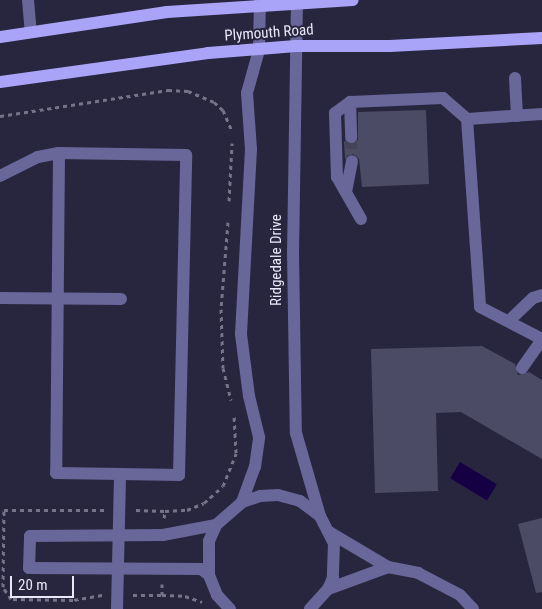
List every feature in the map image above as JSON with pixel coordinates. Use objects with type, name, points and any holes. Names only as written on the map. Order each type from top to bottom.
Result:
[{"type":"main road","name":"Plymouth Road","points":[[0,37],[167,12],[260,3],[353,0]]},
{"type":"main road","name":"Plymouth Road","points":[[0,82],[208,53],[296,46],[390,46],[542,38]]},
{"type":"street","points":[[28,0],[30,32]]},
{"type":"street","name":"Ridgedale Drive","points":[[297,2],[293,252],[296,433],[320,516]]},
{"type":"street","name":"Ridgedale Drive","points":[[242,502],[255,467],[259,437],[248,396],[241,334],[251,149],[247,92],[259,50],[260,3]]},
{"type":"street","points":[[515,78],[517,116]]},
{"type":"street","points":[[360,219],[338,177],[335,113],[350,102],[443,98],[467,119],[542,114]]},
{"type":"street","points":[[350,102],[351,137]]},
{"type":"street","points":[[467,119],[480,307],[542,339],[522,368]]},
{"type":"street","points":[[0,176],[38,157],[59,153],[186,155],[180,475],[56,473],[59,153]]},
{"type":"street","points":[[346,192],[352,162]]},
{"type":"street","points":[[509,321],[533,298],[542,295]]},
{"type":"street","points":[[0,298],[121,299]]},
{"type":"street","points":[[117,609],[120,474]]},
{"type":"street","points":[[209,575],[201,569],[29,568],[30,536],[118,537],[163,535],[216,525],[242,502],[260,496],[278,495],[300,501],[320,516],[330,532],[336,555],[328,590]]},
{"type":"street","points":[[216,525],[206,558],[209,575],[217,595],[230,609]]},
{"type":"street","points":[[330,532],[388,567],[418,573],[460,594],[474,609]]},
{"type":"street","points":[[310,609],[328,590],[388,567]]},
{"type":"path","points":[[0,116],[168,90],[204,96],[223,110],[232,135],[229,208]]},
{"type":"path","points":[[129,510],[187,510],[204,503],[223,486],[236,453],[235,419],[223,368],[221,309],[228,217]]},
{"type":"path","points":[[163,535],[165,510]]},
{"type":"path","points":[[162,569],[162,595]]},
{"type":"path","points":[[128,595],[185,596],[203,603],[206,609]]},
{"type":"shaded area","points":[[460,462],[497,484],[487,500],[450,478]]},
{"type":"building","points":[[426,110],[429,184],[362,187],[359,159],[353,154],[345,159],[344,141],[352,145],[358,140],[358,112]]},
{"type":"building","points":[[482,346],[515,364],[518,375],[529,372],[542,380],[542,459],[461,412],[436,413],[438,491],[375,493],[371,349]]},
{"type":"building","points":[[542,518],[542,592],[536,593],[518,524]]},
{"type":"tunnel","points":[[351,137],[352,162]]}]
